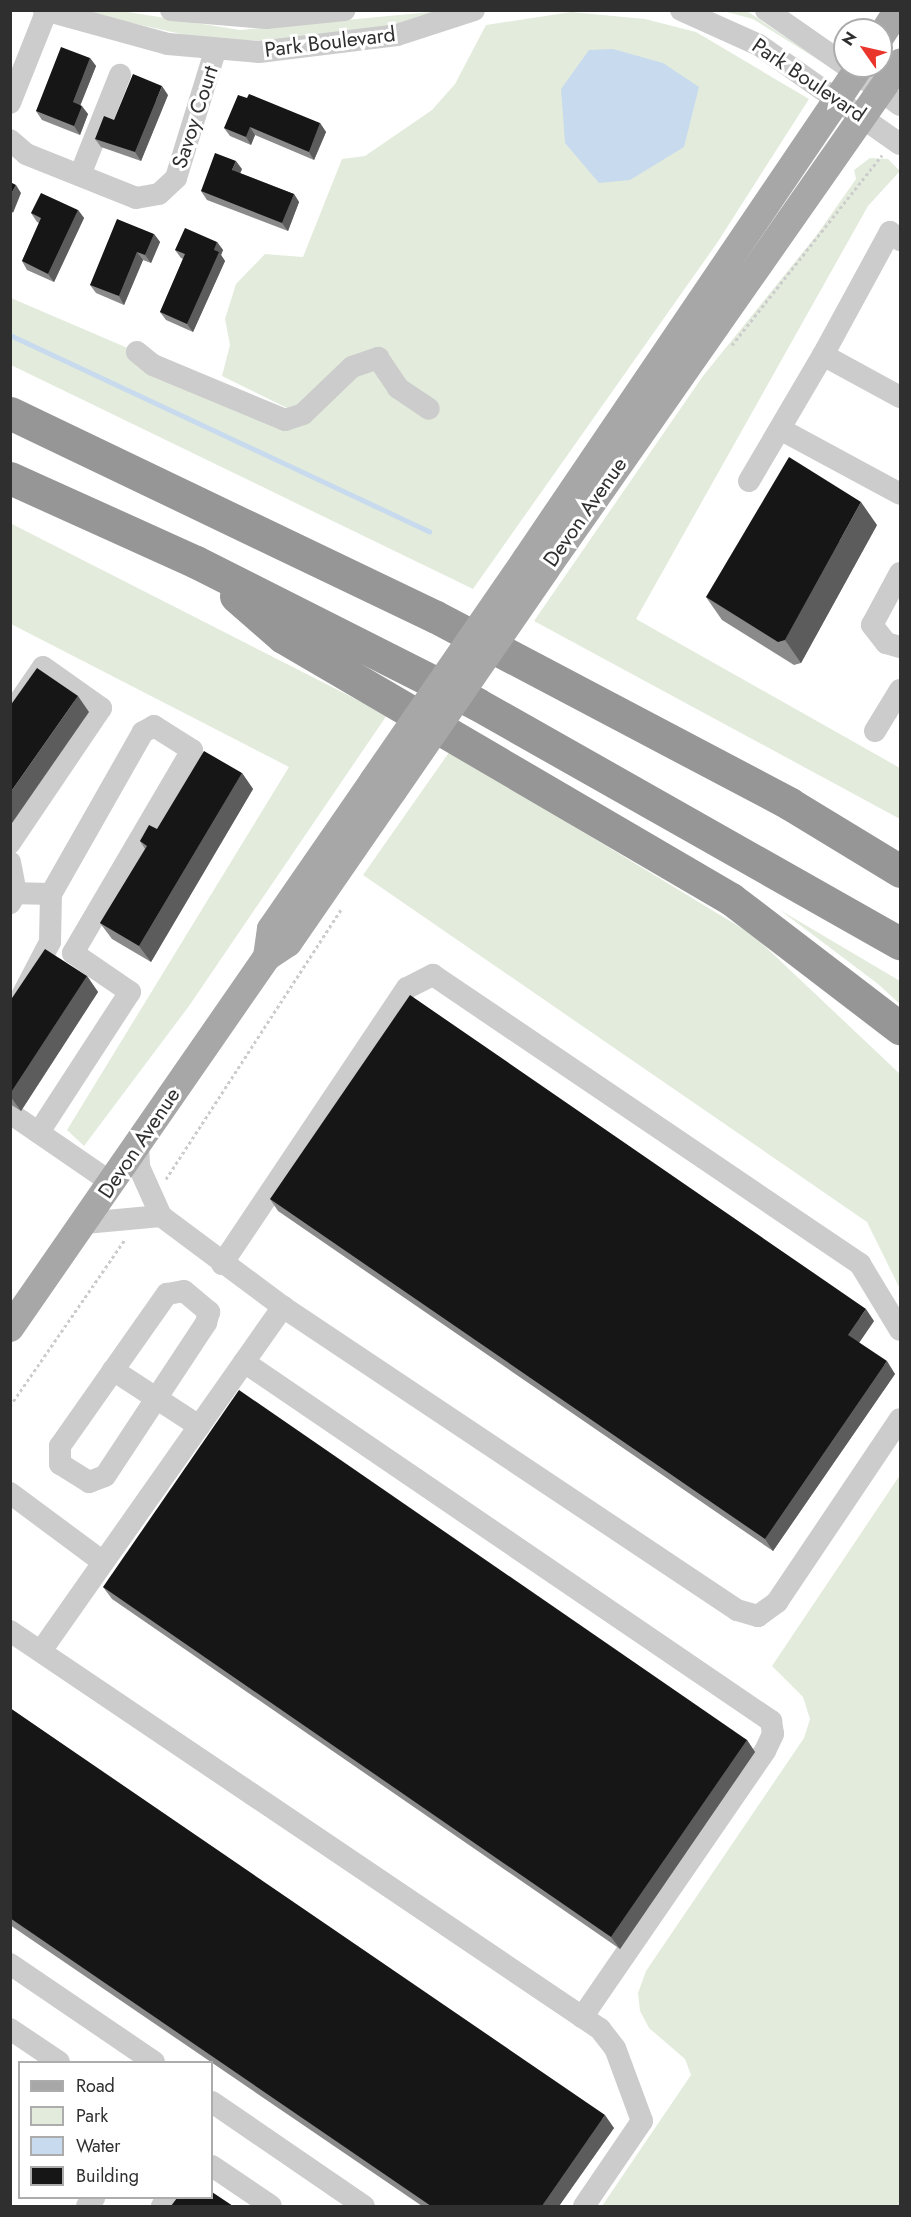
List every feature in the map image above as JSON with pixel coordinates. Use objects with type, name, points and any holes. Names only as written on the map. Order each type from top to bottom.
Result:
[{"type":"highway","points":[[10,413],[436,617],[634,719],[900,869]]},
{"type":"highway","points":[[10,478],[196,562],[477,704],[900,943]]},
{"type":"highway","points":[[196,562],[283,637],[549,789],[779,931],[900,1028]]},
{"type":"highway","points":[[779,931],[900,1048]]},
{"type":"main road","name":"Devon Avenue","points":[[10,1328],[85,1223],[267,957],[271,929],[383,786],[536,564],[863,117],[891,98],[900,63]]},
{"type":"main road","name":"Devon Avenue","points":[[536,564],[837,99],[847,78]]},
{"type":"street","name":"Park Boulevard","points":[[171,10],[266,18],[345,10]]},
{"type":"street","name":"Park Boulevard","points":[[46,11],[118,33],[215,51],[354,42],[474,10]]},
{"type":"street","name":"Park Boulevard","points":[[681,10],[734,30],[863,117],[893,147]]},
{"type":"street","name":"Park Boulevard","points":[[766,10],[833,54]]},
{"type":"street","points":[[10,103],[46,11]]},
{"type":"street","name":"Savoy Court","points":[[10,140],[26,154],[136,198],[159,194],[176,178],[215,51]]},
{"type":"street","points":[[80,176],[120,75]]},
{"type":"street","name":"Park Boulevard","points":[[866,78],[891,98]]},
{"type":"street","points":[[749,481],[823,355],[890,231],[900,240]]},
{"type":"street","points":[[137,352],[153,365],[285,420],[303,414],[352,367],[378,358],[398,388],[429,409]]},
{"type":"street","points":[[823,355],[900,397]]},
{"type":"street","points":[[780,429],[900,494]]},
{"type":"street","points":[[900,573],[872,625],[886,643],[900,647]]},
{"type":"street","points":[[10,715],[43,666],[101,708],[10,843]]},
{"type":"street","points":[[875,731],[900,690]]},
{"type":"street","points":[[10,1019],[50,942],[51,894],[143,732],[154,726],[192,750],[73,953]]},
{"type":"street","points":[[10,862],[12,897],[51,894]]},
{"type":"street","points":[[39,1132],[130,992],[73,953],[50,942]]},
{"type":"street","points":[[222,1264],[407,988],[433,975],[860,1264],[900,1330]]},
{"type":"street","points":[[10,1113],[112,1183]]},
{"type":"street","points":[[138,1145],[145,1184],[161,1216],[222,1264],[736,1610],[758,1616],[777,1602],[900,1419]]},
{"type":"street","points":[[85,1223],[161,1216]]},
{"type":"street","points":[[184,1291],[208,1312],[206,1323],[105,1476],[90,1482],[60,1464],[60,1446],[113,1370],[167,1294],[184,1291]]},
{"type":"street","points":[[41,1651],[283,1307]]},
{"type":"street","points":[[244,1362],[771,1721],[773,1734],[765,1750],[582,2017]]},
{"type":"street","points":[[113,1370],[199,1426]]},
{"type":"street","points":[[10,1493],[104,1562]]},
{"type":"street","points":[[10,1631],[582,2017],[615,2048],[642,2121],[584,2206]]},
{"type":"street","points":[[10,1964],[153,2061]]},
{"type":"street","points":[[10,2029],[58,2061]]},
{"type":"street","points":[[213,2103],[364,2206]]},
{"type":"street","points":[[213,2167],[271,2206]]},
{"type":"path","points":[[726,353],[893,147]]},
{"type":"path","points":[[165,1181],[344,904]]},
{"type":"path","points":[[10,1406],[131,1230]]},
{"type":"green space","points":[[79,11],[122,11],[240,30],[441,11],[384,27],[273,41],[203,39]]},
{"type":"green space","points":[[723,11],[747,11],[825,64],[753,19]]},
{"type":"green space","points":[[571,12],[645,19],[696,32],[809,99],[717,243],[473,589],[11,365],[11,298],[137,352],[277,426],[287,408],[222,376],[230,345],[225,319],[236,284],[265,254],[303,257],[342,159],[365,156],[432,110],[455,84],[486,25]]},
{"type":"green space","points":[[870,158],[888,159],[900,171],[868,206],[636,619],[900,768],[900,819],[534,621],[703,376],[816,236],[856,179],[854,170]]},
{"type":"green space","points":[[10,523],[387,715],[189,1006],[84,1146],[67,1130],[289,767],[11,624]]},
{"type":"green space","points":[[450,751],[753,935],[900,1074],[900,1289],[867,1222],[363,875]]},
{"type":"green space","points":[[780,910],[900,981],[900,1004],[878,984]]},
{"type":"green space","points":[[900,1475],[900,2206],[602,2206],[691,2075],[685,2059],[649,2028],[640,2011],[638,1993],[646,1971],[804,1738],[810,1719],[803,1697],[772,1666]]},
{"type":"water","points":[[613,49],[663,63],[699,87],[684,147],[630,180],[599,183],[565,143],[561,89],[589,50]]},
{"type":"building","points":[[61,47],[90,58],[73,102],[82,106],[74,126],[36,111]]},
{"type":"building","points":[[133,74],[162,86],[135,152],[95,139],[104,116],[114,120]]},
{"type":"building","points":[[249,94],[320,123],[309,152],[250,127],[246,137],[224,128],[238,95],[247,98]]},
{"type":"building","points":[[215,153],[236,161],[232,170],[294,194],[282,223],[201,191]]},
{"type":"building","points":[[10,182],[16,185],[10,196]]},
{"type":"building","points":[[41,193],[78,210],[48,274],[22,261],[41,218],[31,213]]},
{"type":"building","points":[[117,219],[154,234],[145,255],[137,252],[119,296],[90,285]]},
{"type":"building","points":[[185,228],[217,242],[214,250],[219,252],[187,324],[160,312],[185,254],[175,250]]},
{"type":"building","points":[[789,457],[861,502],[785,640],[778,642],[706,597]]},
{"type":"building","points":[[37,668],[78,696],[10,793],[10,706]]},
{"type":"building","points":[[204,751],[242,773],[139,946],[100,923],[147,846],[140,841],[149,825],[157,829]]},
{"type":"building","points":[[45,949],[87,976],[10,1094],[10,1001]]},
{"type":"building","points":[[410,995],[866,1309],[848,1335],[887,1361],[765,1539],[270,1199]]},
{"type":"building","points":[[239,1390],[747,1740],[611,1937],[103,1587]]},
{"type":"building","points":[[10,1708],[605,2115],[542,2206],[431,2206],[10,1918]]},
{"type":"building","points":[[213,2193],[233,2206],[171,2206],[176,2199],[213,2199]]},
{"type":"waterway","points":[[10,335],[429,531]]}]
